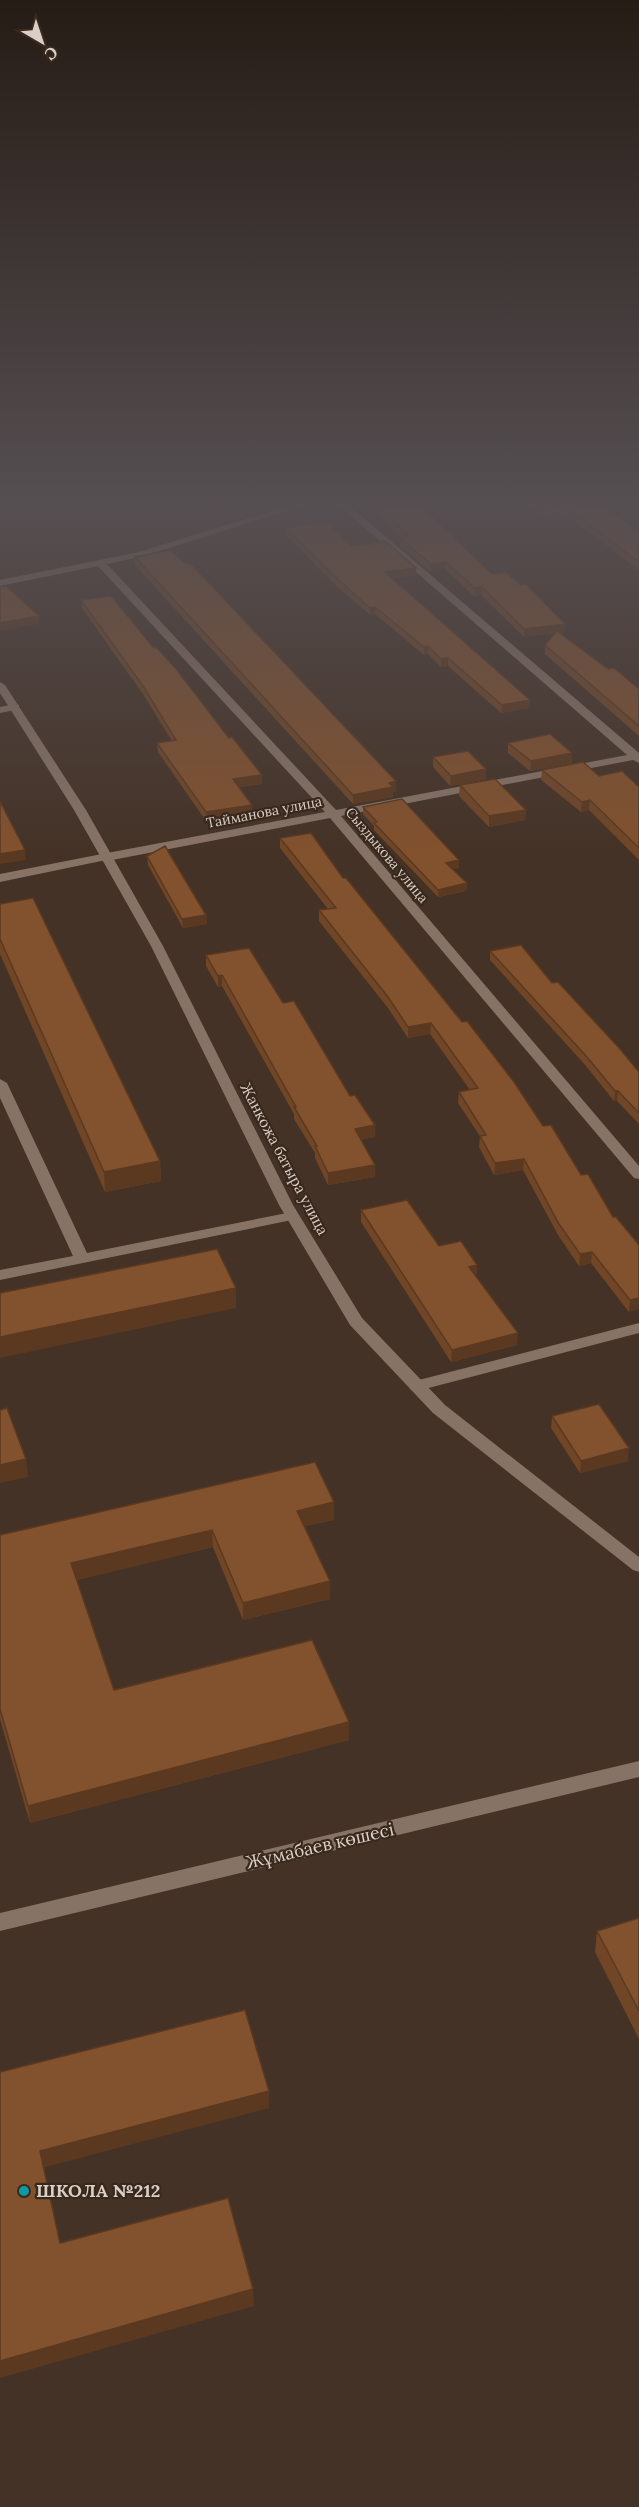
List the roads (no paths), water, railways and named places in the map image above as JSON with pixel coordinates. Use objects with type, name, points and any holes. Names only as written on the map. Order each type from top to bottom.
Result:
[{"type":"street","name":"Сыздыкова улица","points":[[152,618],[333,814],[639,1175]]},
{"type":"street","points":[[475,618],[638,758]]},
{"type":"street","name":"Жанкожа батыра улица","points":[[0,685],[7,709],[80,810],[157,946],[292,1216],[356,1321],[439,1409],[639,1566]]},
{"type":"street","name":"Тайманова улица","points":[[0,878],[638,758]]},
{"type":"street","points":[[0,1083],[82,1259]]},
{"type":"street","points":[[0,1275],[292,1216]]},
{"type":"street","points":[[417,1386],[639,1328]]},
{"type":"street","name":"Жұмабаев көшесі","points":[[0,1923],[639,1769]]},
{"type":"place","name":"ШКОЛА №212","points":[[24,2191]]}]
